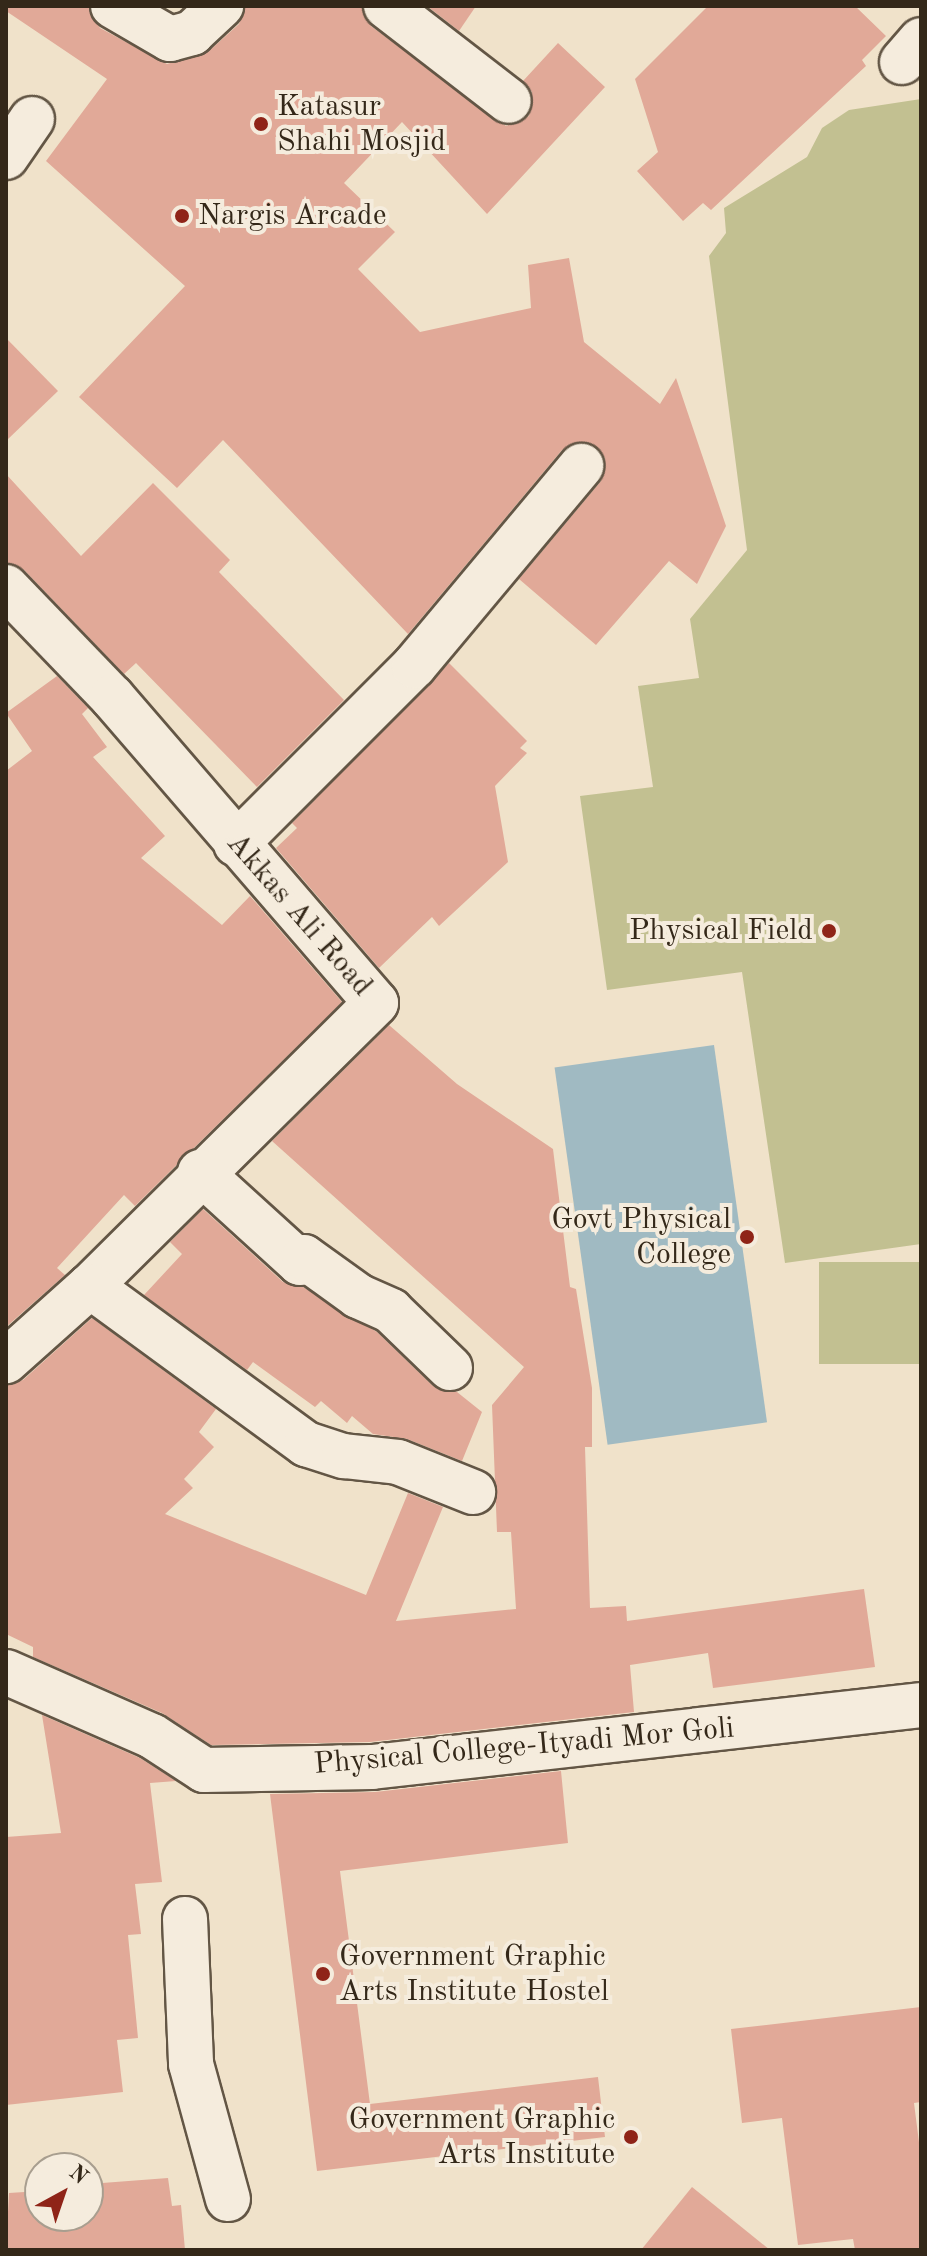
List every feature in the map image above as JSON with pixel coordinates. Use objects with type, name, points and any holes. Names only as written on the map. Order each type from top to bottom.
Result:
[{"type":"street","points":[[113,6],[170,39],[192,33],[221,6]]},
{"type":"street","points":[[386,6],[509,101]]},
{"type":"street","points":[[910,6],[921,17]]},
{"type":"street","points":[[6,157],[32,119]]},
{"type":"street","points":[[236,844],[414,666],[581,466]]},
{"type":"street","name":"Akkas Ali Road","points":[[6,587],[112,697],[376,1003],[200,1172],[90,1286],[6,1361]]},
{"type":"street","points":[[200,1172],[300,1263],[304,1257],[358,1296],[391,1311],[450,1368]]},
{"type":"street","points":[[90,1286],[306,1444],[344,1456],[398,1462],[473,1492]]},
{"type":"street","name":"Physical College-Ityadi Mor Goli","points":[[6,1672],[152,1736],[204,1770],[372,1767],[921,1705]]},
{"type":"street","points":[[185,1919],[191,2064],[228,2199]]},
{"type":"shaded area","name":"Physical Field","points":[[921,99],[921,1244],[785,1263],[742,972],[607,990],[580,796],[653,787],[638,686],[699,678],[690,619],[747,550],[709,256],[726,233],[724,208],[807,157],[822,128],[849,110]]},
{"type":"shaded area","points":[[819,1262],[921,1262],[921,1364],[819,1364]]},
{"type":"water","points":[[714,1045],[767,1422],[608,1445],[555,1067]]},
{"type":"building","points":[[6,6],[88,6],[100,28],[167,64],[209,51],[239,24],[245,6],[362,6],[371,26],[506,126],[529,116],[532,92],[523,81],[558,43],[605,87],[487,214],[402,122],[344,183],[395,232],[358,269],[420,332],[531,308],[528,265],[569,258],[584,342],[660,404],[676,378],[726,526],[697,584],[669,561],[596,645],[519,579],[601,481],[605,458],[586,442],[562,450],[408,634],[223,440],[177,488],[79,397],[185,286],[46,161],[107,79],[6,11]]},
{"type":"building","points":[[427,6],[476,6],[459,31]]},
{"type":"building","points":[[708,6],[855,6],[886,36],[862,60],[866,66],[711,210],[703,203],[683,221],[637,171],[658,152],[635,79]]},
{"type":"building","points":[[6,338],[58,391],[6,441]]},
{"type":"building","points":[[6,474],[81,556],[153,483],[230,560],[219,572],[344,700],[257,787],[136,663],[124,674],[24,570],[6,563]]},
{"type":"building","points":[[449,663],[527,741],[520,748],[527,753],[495,786],[508,862],[439,926],[432,917],[379,968],[276,848],[297,828],[292,823]]},
{"type":"building","points":[[57,676],[88,708],[82,714],[107,747],[93,757],[165,836],[141,858],[222,925],[250,896],[342,1002],[135,1206],[124,1195],[57,1268],[65,1275],[6,1327],[6,771],[32,751],[6,713]]},
{"type":"building","points":[[389,1025],[457,1084],[553,1149],[570,1287],[576,1289],[592,1388],[592,1447],[585,1447],[590,1608],[626,1606],[627,1621],[864,1589],[875,1667],[713,1688],[708,1653],[630,1665],[634,1712],[370,1742],[211,1745],[162,1713],[33,1657],[33,1647],[6,1634],[6,1385],[23,1380],[92,1318],[216,1409],[199,1432],[214,1447],[184,1479],[193,1488],[165,1514],[366,1595],[408,1493],[443,1507],[396,1621],[516,1609],[511,1532],[497,1532],[492,1405],[524,1367],[272,1141]]},
{"type":"building","points":[[203,1209],[283,1282],[303,1287],[377,1332],[433,1386],[457,1392],[482,1412],[462,1461],[407,1439],[373,1434],[352,1416],[347,1423],[321,1401],[315,1407],[253,1362],[247,1370],[144,1295],[182,1254],[170,1242]]},
{"type":"building","points":[[42,1715],[140,1758],[176,1781],[150,1783],[162,1882],[135,1884],[141,1934],[128,1935],[138,2038],[117,2040],[123,2092],[6,2105],[6,1837],[61,1833]]},
{"type":"building","name":"Government Graphic Arts Institute Hostel","points":[[561,1771],[568,1843],[340,1871],[370,2104],[598,2077],[605,2137],[317,2171],[270,1794],[375,1792]]},
{"type":"building","points":[[921,2007],[921,2102],[914,2103],[921,2158],[921,2250],[855,2250],[853,2239],[798,2245],[782,2118],[742,2123],[731,2029]]},
{"type":"building","points":[[168,2178],[172,2206],[181,2205],[185,2250],[6,2250],[9,2193],[24,2192],[24,2232],[104,2232],[104,2183]]},
{"type":"building","points":[[692,2187],[770,2250],[641,2250]]},
{"type":"place","name":"Katasur Shahi Mosjid","points":[[261,124]]},
{"type":"place","name":"Nargis Arcade","points":[[182,216]]},
{"type":"place","name":"Physical Field","points":[[829,931]]},
{"type":"place","name":"Govt Physical College","points":[[747,1237]]},
{"type":"place","name":"Government Graphic Arts Institute Hostel","points":[[323,1974]]},
{"type":"place","name":"Government Graphic Arts Institute","points":[[631,2137]]}]
